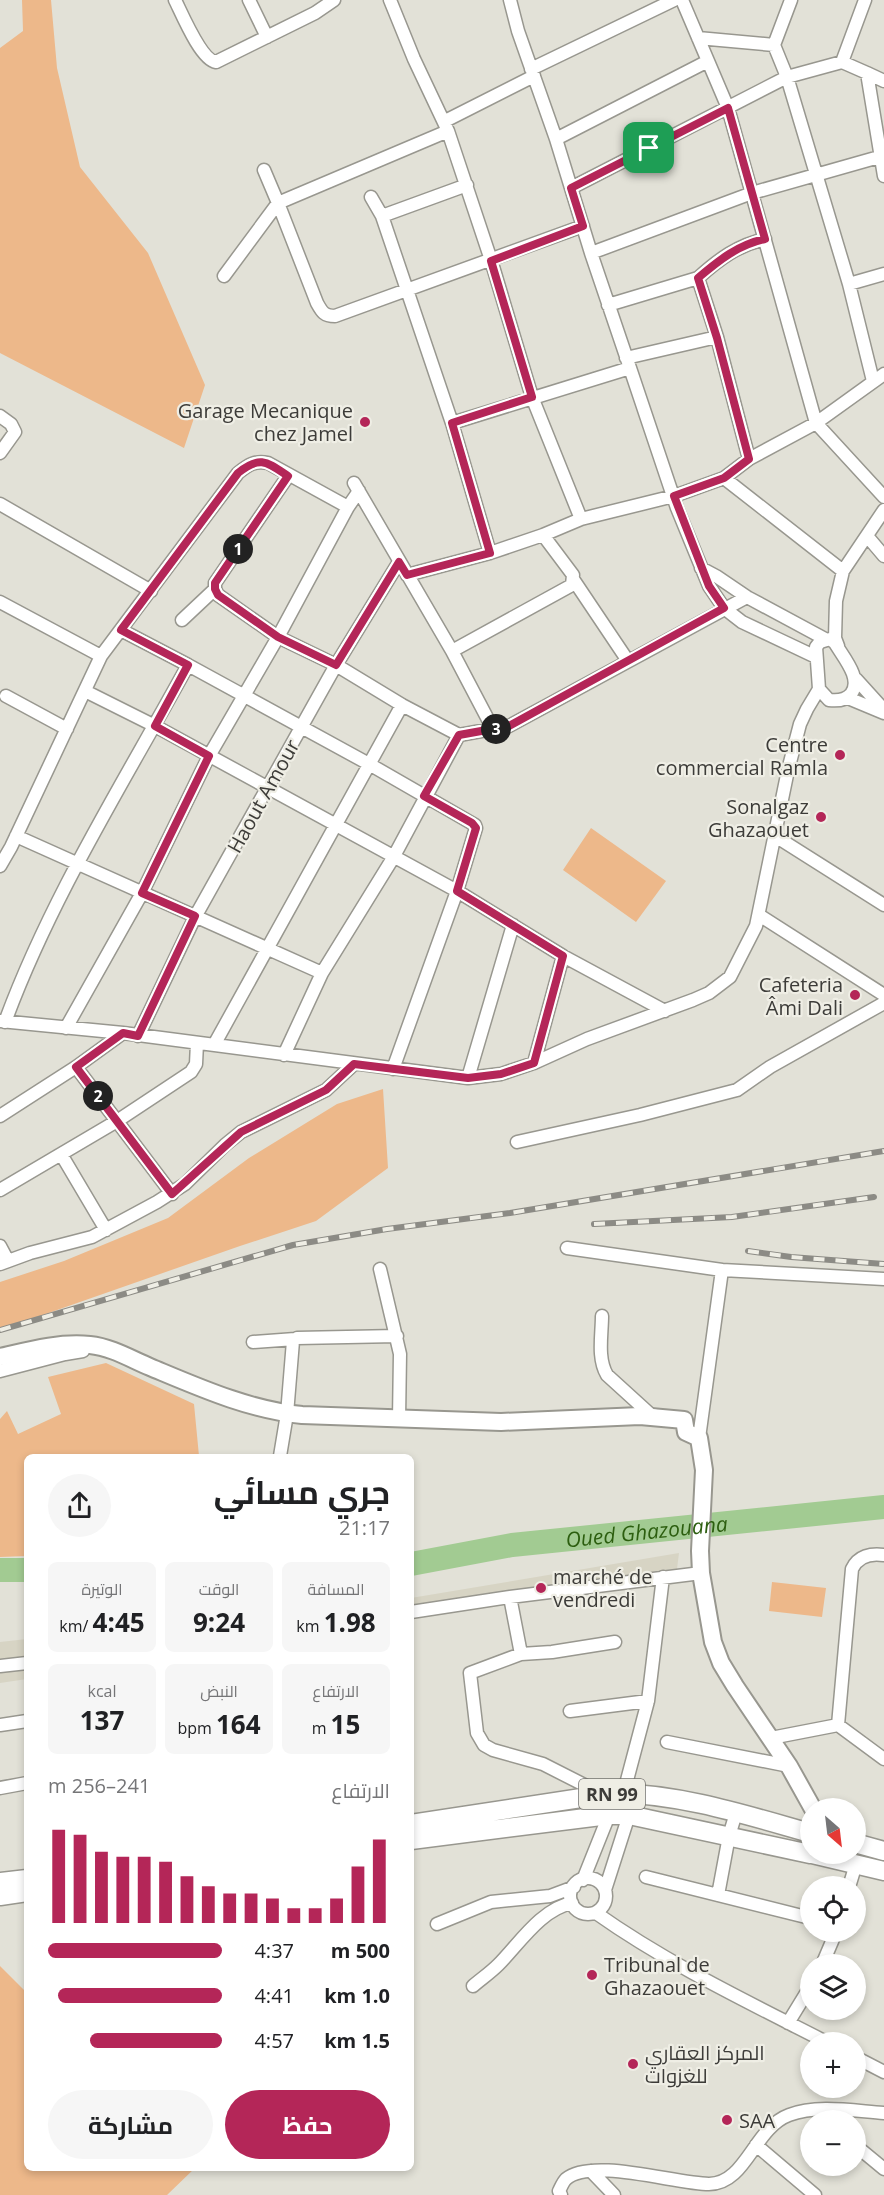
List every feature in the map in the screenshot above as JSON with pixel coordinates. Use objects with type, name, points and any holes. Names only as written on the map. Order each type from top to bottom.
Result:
[{"type":"main road","points":[[0,1357],[67,1344],[93,1346],[116,1352],[239,1401],[286,1414],[501,1422],[640,1416],[684,1420],[686,1432],[699,1438],[704,1470],[701,1573],[713,1642],[721,1663],[753,1715],[789,1766],[807,1798]]},
{"type":"main road","name":"RN 99","points":[[414,1839],[619,1792],[657,1796],[736,1813],[800,1830]]},
{"type":"main road","name":"RN 99","points":[[414,1824],[629,1815],[800,1851]]},
{"type":"main road","points":[[866,1847],[884,1851]]},
{"type":"main road","name":"RN 99","points":[[856,1864],[884,1871]]},
{"type":"main road","points":[[0,1882],[24,1879]]},
{"type":"main road","points":[[0,1896],[24,1892]]},
{"type":"street","points":[[175,0],[200,48],[212,62],[221,60],[267,37],[329,2]]},
{"type":"street","points":[[249,0],[267,37]]},
{"type":"street","points":[[390,0],[414,59],[446,126],[467,185],[532,397],[581,519]]},
{"type":"street","points":[[510,0],[518,31],[556,139],[608,305],[674,496],[709,586],[724,608],[742,622],[816,657]]},
{"type":"street","points":[[224,276],[278,203],[446,126],[533,72],[674,0]]},
{"type":"street","points":[[682,0],[728,108],[816,423],[884,497]]},
{"type":"street","points":[[407,575],[490,553],[581,519],[674,496],[724,478],[749,459],[816,423],[879,378],[787,78],[774,45],[791,0]]},
{"type":"street","points":[[842,62],[865,0]]},
{"type":"street","points":[[698,38],[774,45]]},
{"type":"street","points":[[556,139],[708,61]]},
{"type":"street","points":[[571,188],[787,78],[842,62],[884,81]]},
{"type":"street","points":[[867,73],[879,157],[884,176]]},
{"type":"street","points":[[591,253],[753,193],[879,157]]},
{"type":"street","points":[[264,170],[323,314],[335,316],[583,226]]},
{"type":"street","points":[[382,216],[467,185]]},
{"type":"street","points":[[372,197],[382,216],[452,423],[490,553]]},
{"type":"street","points":[[608,305],[698,278],[729,253],[765,239]]},
{"type":"street","points":[[849,284],[884,274]]},
{"type":"street","points":[[698,278],[717,338],[749,459]]},
{"type":"street","points":[[452,423],[628,363],[717,338]]},
{"type":"street","points":[[0,416],[11,423],[15,432],[0,453]]},
{"type":"street","points":[[0,866],[14,842],[101,656],[238,473],[248,465],[259,461],[268,463],[348,507]]},
{"type":"street","points":[[288,476],[215,583],[218,595],[278,637],[336,665],[402,705],[459,735],[509,726],[747,597]]},
{"type":"street","points":[[724,478],[843,571]]},
{"type":"street","points":[[66,1028],[142,893],[209,756],[278,637],[348,507],[356,487],[452,651],[493,729]]},
{"type":"street","points":[[0,504],[151,591]]},
{"type":"street","points":[[833,641],[836,601],[843,571],[884,510]]},
{"type":"street","points":[[543,535],[628,661]]},
{"type":"street","points":[[867,536],[884,556]]},
{"type":"street","name":"Haout Amour","points":[[138,1036],[195,916],[336,665],[399,562]]},
{"type":"street","points":[[701,568],[747,597],[833,641],[856,679],[884,712]]},
{"type":"street","points":[[452,651],[570,588],[573,579]]},
{"type":"street","points":[[182,620],[215,589]]},
{"type":"street","points":[[0,602],[101,656]]},
{"type":"street","points":[[121,630],[369,764],[472,823],[476,828],[457,891],[393,1069]]},
{"type":"street","points":[[188,665],[33,952],[2,1021],[123,1033],[468,1078],[501,1074],[534,1063],[587,1039],[709,993],[730,977],[747,946],[759,915],[788,770],[800,724],[819,689],[817,645],[833,641]]},
{"type":"street","points":[[819,689],[829,700],[842,700],[848,698],[856,686],[856,679]]},
{"type":"street","points":[[85,691],[155,726],[457,891],[563,956],[665,1011]]},
{"type":"street","points":[[6,696],[67,729]]},
{"type":"street","points":[[848,698],[884,712]]},
{"type":"street","points":[[214,1045],[402,705]]},
{"type":"street","points":[[284,1055],[322,973],[393,858],[424,796],[459,735]]},
{"type":"street","points":[[775,836],[884,905]]},
{"type":"street","points":[[0,838],[79,864],[322,973]]},
{"type":"street","points":[[759,915],[884,994]]},
{"type":"street","points":[[468,1078],[513,925]]},
{"type":"street","points":[[534,1063],[563,956]]},
{"type":"street","points":[[517,1142],[640,1115],[737,1090],[770,1067],[884,1003]]},
{"type":"street","points":[[0,1116],[76,1067],[123,1033]]},
{"type":"street","points":[[0,1190],[117,1121],[192,1072],[196,1064],[197,1043]]},
{"type":"street","points":[[0,1246],[4,1262],[79,1241],[106,1230],[172,1194],[241,1132],[326,1090],[354,1064]]},
{"type":"street","points":[[76,1067],[172,1194]]},
{"type":"street","points":[[61,1154],[106,1230]]},
{"type":"street","points":[[567,1248],[722,1270],[884,1278]]},
{"type":"street","points":[[380,1269],[400,1354],[399,1419]]},
{"type":"street","points":[[699,1438],[722,1270]]},
{"type":"street","points":[[602,1316],[601,1360],[607,1375],[651,1415],[684,1420]]},
{"type":"street","points":[[253,1342],[397,1336]]},
{"type":"street","points":[[280,1454],[295,1339]]},
{"type":"street","points":[[0,1371],[65,1353],[116,1352]]},
{"type":"street","points":[[838,1725],[852,1569],[854,1563],[866,1556],[884,1555]]},
{"type":"street","points":[[414,1612],[701,1573]]},
{"type":"street","points":[[615,1642],[552,1652],[521,1654],[470,1672],[469,1677],[477,1733],[484,1745],[493,1750],[537,1761],[619,1792],[629,1815],[605,1890],[606,1900],[604,1906],[596,1912],[582,1913],[572,1903],[571,1892],[578,1883],[619,1792],[648,1701],[663,1577]]},
{"type":"street","points":[[510,1598],[521,1654]]},
{"type":"street","points":[[0,1666],[24,1663]]},
{"type":"street","points":[[570,1711],[648,1701]]},
{"type":"street","points":[[0,1725],[24,1721]]},
{"type":"street","points":[[771,1738],[838,1725],[884,1759]]},
{"type":"street","points":[[667,1742],[789,1766]]},
{"type":"street","points":[[0,1788],[24,1784]]},
{"type":"street","points":[[718,1895],[729,1836],[736,1813]]},
{"type":"street","points":[[852,1876],[856,1864]]},
{"type":"street","points":[[646,1877],[800,1916]]},
{"type":"street","points":[[437,1924],[491,1902],[550,1896],[578,1883],[594,1880],[605,1890]]},
{"type":"street","points":[[472,1986],[495,1968],[538,1923],[561,1905],[572,1903]]},
{"type":"street","points":[[596,1912],[623,1932],[806,2032]]},
{"type":"street","points":[[788,2023],[800,2003]]},
{"type":"street","points":[[866,2063],[884,2072]]},
{"type":"street","points":[[866,2111],[884,2112]]},
{"type":"street","points":[[561,2195],[559,2191],[564,2180],[573,2175],[591,2171],[647,2175],[709,2184],[722,2183],[734,2174],[771,2124],[800,2112]]},
{"type":"street","points":[[756,2145],[815,2195]]},
{"type":"street","points":[[866,2154],[884,2169]]},
{"type":"street","points":[[591,2171],[614,2195]]},
{"type":"shaded area","points":[[22,0],[51,0],[57,68],[80,167],[148,253],[205,385],[184,448],[0,353],[0,48],[23,31]]},
{"type":"shaded area","points":[[591,828],[666,881],[636,922],[563,870]]},
{"type":"shaded area","points":[[383,1089],[388,1168],[316,1221],[0,1330],[0,1282],[64,1261],[168,1218],[249,1158],[337,1104]]},
{"type":"shaded area","points":[[106,1363],[194,1404],[199,1454],[24,1454],[24,1556],[0,1557],[0,1419],[7,1411],[18,1434],[61,1414],[48,1377]]},
{"type":"shaded area","name":"marché de vendredi","points":[[679,1553],[676,1577],[414,1619],[414,1597]]},
{"type":"shaded area","points":[[772,1582],[826,1588],[822,1617],[769,1611]]},
{"type":"shaded area","points":[[24,1639],[24,1679],[0,1683],[0,1642]]},
{"type":"shaded area","points":[[0,1966],[24,1990],[24,2171],[192,2171],[167,2195],[0,2195]]},
{"type":"waterway","name":"Oued Ghazouana","points":[[414,1563],[512,1545],[884,1507]]},
{"type":"waterway","name":"Oued Ghazouana","points":[[0,1570],[24,1570]]},
{"type":"railway","points":[[0,1330],[293,1245],[387,1229],[510,1213],[884,1151]]},
{"type":"railway","points":[[594,1224],[732,1217],[874,1197]]},
{"type":"railway","points":[[748,1251],[791,1257],[884,1264]]},
{"type":"place","name":"Garage Mecanique chez Jamel","points":[[365,422]]},
{"type":"place","name":"Centre commercial Ramla","points":[[840,755]]},
{"type":"place","name":"Sonalgaz Ghazaouet","points":[[821,817]]},
{"type":"place","name":"Cafeteria Âmi Dali","points":[[855,995]]},
{"type":"place","name":"marché de vendredi","points":[[541,1588]]},
{"type":"place","name":"Tribunal de Ghazaouet","points":[[592,1975]]},
{"type":"place","name":"المركز العقاري للغزوات","points":[[633,2064]]},
{"type":"place","name":"SAA","points":[[727,2120]]},
{"type":"route","points":[[728,108],[765,239],[729,253],[698,278],[717,338],[749,459],[724,478],[674,496],[709,586],[724,608],[509,726],[459,735],[424,796],[475,825],[457,891],[563,956],[534,1063],[501,1074],[468,1078],[354,1064],[326,1090],[241,1132],[172,1194],[76,1067],[123,1033],[138,1036],[195,916],[142,893],[209,756],[155,726],[188,665],[121,630],[238,473],[248,465],[259,461],[268,463],[288,476],[215,583],[215,589],[218,595],[278,637],[336,665],[399,562],[407,575],[490,553],[452,423],[532,397],[491,261],[583,226],[571,188],[649,148],[728,108]]}]
